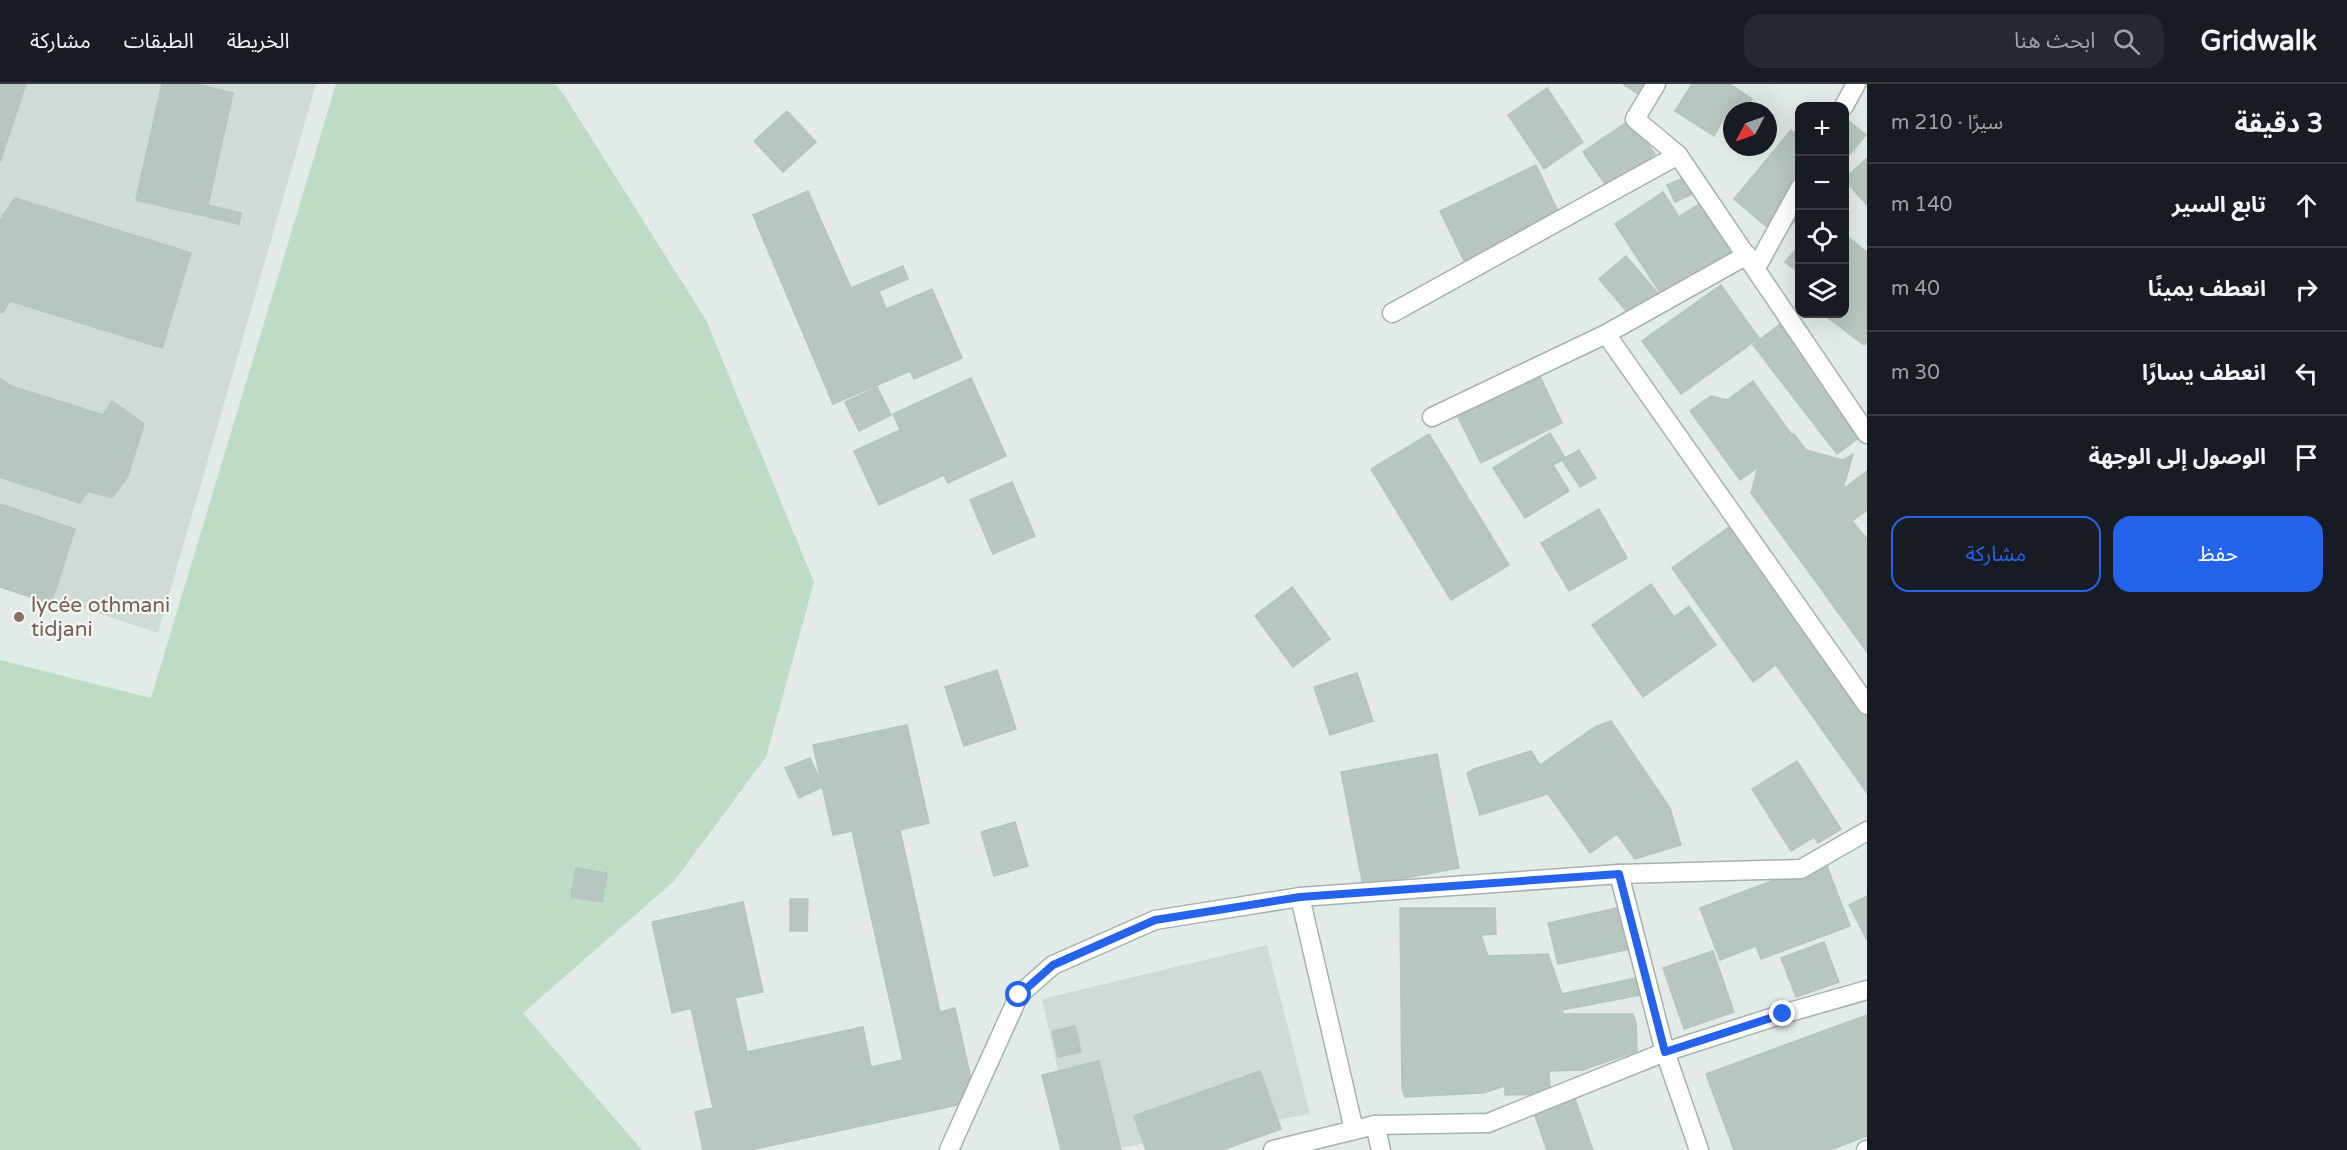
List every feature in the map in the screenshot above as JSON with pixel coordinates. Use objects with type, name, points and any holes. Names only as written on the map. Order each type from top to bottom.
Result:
[{"type":"street","points":[[1656,84],[1635,118],[1678,154],[1867,435]]},
{"type":"street","points":[[1846,102],[1856,84]]},
{"type":"street","points":[[1392,313],[1678,154]]},
{"type":"street","points":[[1432,417],[1751,262],[1795,196]]},
{"type":"street","points":[[1606,334],[1867,705]]},
{"type":"street","points":[[949,1150],[1019,995],[1053,965],[1155,920],[1300,897],[1619,874],[1801,869],[1867,831]]},
{"type":"street","points":[[1619,874],[1665,1052],[1699,1150]]},
{"type":"street","points":[[1300,897],[1354,1130]]},
{"type":"street","points":[[1273,1150],[1375,1125],[1488,1123],[1665,1052],[1867,990]]},
{"type":"street","points":[[1375,1125],[1381,1150]]},
{"type":"shaded area","points":[[0,84],[316,84],[158,633],[0,581]]},
{"type":"shaded area","points":[[1267,945],[1310,1114],[1107,1150],[1076,1150],[1042,999]]},
{"type":"green space","points":[[336,84],[555,84],[564,95],[706,320],[814,582],[766,757],[674,881],[523,1013],[642,1150],[0,1150],[0,660],[151,698]]},
{"type":"building","points":[[0,84],[26,84],[0,162]]},
{"type":"building","points":[[162,84],[196,84],[233,93],[208,205],[241,213],[239,224],[136,200]]},
{"type":"building","points":[[1623,84],[1658,84],[1647,100]]},
{"type":"building","points":[[1692,84],[1730,84],[1752,99],[1750,102],[1723,102],[1723,120],[1714,136],[1675,111]]},
{"type":"building","points":[[1547,88],[1583,142],[1544,169],[1508,115]]},
{"type":"building","points":[[787,111],[816,142],[783,172],[754,141]]},
{"type":"building","points":[[1631,119],[1655,154],[1607,187],[1583,152]]},
{"type":"building","points":[[1849,121],[1866,135],[1849,155]]},
{"type":"building","points":[[1791,130],[1794,133],[1795,221],[1780,238],[1734,199],[1770,156],[1777,156],[1777,147]]},
{"type":"building","points":[[1867,158],[1867,205],[1849,185],[1849,174]]},
{"type":"building","points":[[1536,165],[1564,224],[1468,269],[1440,211]]},
{"type":"building","points":[[1691,175],[1699,191],[1675,202],[1667,185]]},
{"type":"building","points":[[808,191],[851,288],[903,266],[908,279],[879,291],[886,309],[932,289],[962,358],[914,379],[910,371],[833,404],[753,215]]},
{"type":"building","points":[[1663,192],[1679,217],[1710,197],[1746,252],[1667,303],[1615,224]]},
{"type":"building","points":[[15,198],[191,253],[162,348],[10,301],[2,313],[0,312],[0,220]]},
{"type":"building","points":[[1849,238],[1867,252],[1867,341],[1864,345],[1828,318],[1849,318]]},
{"type":"building","points":[[1795,250],[1795,269],[1785,262]]},
{"type":"building","points":[[1626,256],[1662,298],[1635,321],[1599,279]]},
{"type":"building","points":[[1721,285],[1759,338],[1681,394],[1642,341]]},
{"type":"building","points":[[1790,316],[1867,416],[1867,432],[1837,454],[1753,345]]},
{"type":"building","points":[[1536,368],[1562,423],[1481,463],[1454,409]]},
{"type":"building","points":[[0,378],[11,386],[103,415],[112,401],[144,424],[128,476],[112,498],[88,491],[80,503],[0,477]]},
{"type":"building","points":[[971,378],[1006,456],[948,483],[944,475],[879,505],[854,451],[900,430],[893,414]]},
{"type":"building","points":[[1753,381],[1792,435],[1794,434],[1806,450],[1843,460],[1853,454],[1843,489],[1867,471],[1867,510],[1852,521],[1867,539],[1867,652],[1751,493],[1758,467],[1740,480],[1690,411],[1711,396],[1727,400]]},
{"type":"building","points":[[877,387],[891,415],[859,431],[845,402]]},
{"type":"building","points":[[1550,433],[1565,458],[1579,450],[1596,478],[1580,487],[1562,460],[1553,465],[1569,491],[1525,518],[1493,468]]},
{"type":"building","points":[[1429,434],[1509,565],[1451,600],[1371,469]]},
{"type":"building","points":[[1012,482],[1035,536],[993,554],[970,500]]},
{"type":"building","points":[[0,504],[75,529],[51,604],[0,587]]},
{"type":"building","points":[[1599,509],[1627,558],[1569,591],[1541,543]]},
{"type":"building","points":[[1743,517],[1867,705],[1867,793],[1776,665],[1753,682],[1672,568]]},
{"type":"building","points":[[1651,584],[1674,617],[1689,606],[1716,645],[1643,697],[1592,625]]},
{"type":"building","points":[[1292,587],[1330,639],[1293,667],[1255,616]]},
{"type":"building","points":[[997,670],[1016,729],[964,746],[945,687]]},
{"type":"building","points":[[1357,673],[1373,721],[1330,735],[1314,687]]},
{"type":"building","points":[[1611,721],[1670,808],[1681,845],[1635,859],[1617,834],[1590,853],[1548,794],[1480,815],[1467,773],[1531,751],[1540,765],[1595,727]]},
{"type":"building","points":[[907,725],[929,823],[900,830],[940,1012],[955,1008],[976,1101],[750,1150],[703,1150],[695,1112],[713,1108],[691,1008],[672,1013],[652,922],[743,902],[763,992],[735,998],[747,1052],[863,1027],[871,1067],[903,1060],[852,831],[833,835],[813,745]]},
{"type":"building","points":[[1437,754],[1459,868],[1363,886],[1341,772]]},
{"type":"building","points":[[810,758],[823,787],[799,798],[785,768]]},
{"type":"building","points":[[1797,761],[1841,829],[1818,843],[1814,837],[1791,851],[1752,789]]},
{"type":"building","points":[[1015,822],[1028,866],[994,876],[981,832]]},
{"type":"building","points":[[1825,861],[1850,926],[1761,959],[1756,946],[1720,960],[1700,908]]},
{"type":"building","points":[[576,868],[607,873],[602,902],[571,897]]},
{"type":"building","points":[[1867,896],[1867,940],[1849,905]]},
{"type":"building","points":[[790,899],[808,899],[807,931],[790,931]]},
{"type":"building","points":[[1622,907],[1631,949],[1558,964],[1548,923]]},
{"type":"building","points":[[1400,908],[1495,908],[1496,934],[1481,935],[1488,956],[1548,954],[1562,994],[1635,978],[1641,995],[1562,1010],[1563,1014],[1633,1014],[1636,1023],[1637,1051],[1583,1070],[1549,1071],[1550,1094],[1505,1095],[1505,1086],[1483,1093],[1405,1097],[1402,1089]]},
{"type":"building","points":[[1824,942],[1839,982],[1796,997],[1781,958]]},
{"type":"building","points":[[1713,951],[1734,1012],[1684,1029],[1663,968]]},
{"type":"building","points":[[1867,1015],[1867,1136],[1830,1150],[1734,1150],[1706,1074]]},
{"type":"building","points":[[1075,1026],[1081,1052],[1058,1057],[1052,1031]]},
{"type":"building","points":[[1099,1061],[1121,1150],[1061,1150],[1042,1075]]},
{"type":"building","points":[[1260,1071],[1281,1129],[1222,1150],[1146,1150],[1134,1116]]},
{"type":"building","points":[[1574,1096],[1593,1150],[1547,1150],[1533,1110]]},
{"type":"place","name":"lycée othmani tidjani","points":[[19,617]]},
{"type":"route","points":[[1019,995],[1053,965],[1155,920],[1300,897],[1619,874],[1665,1052],[1783,1014]]}]
